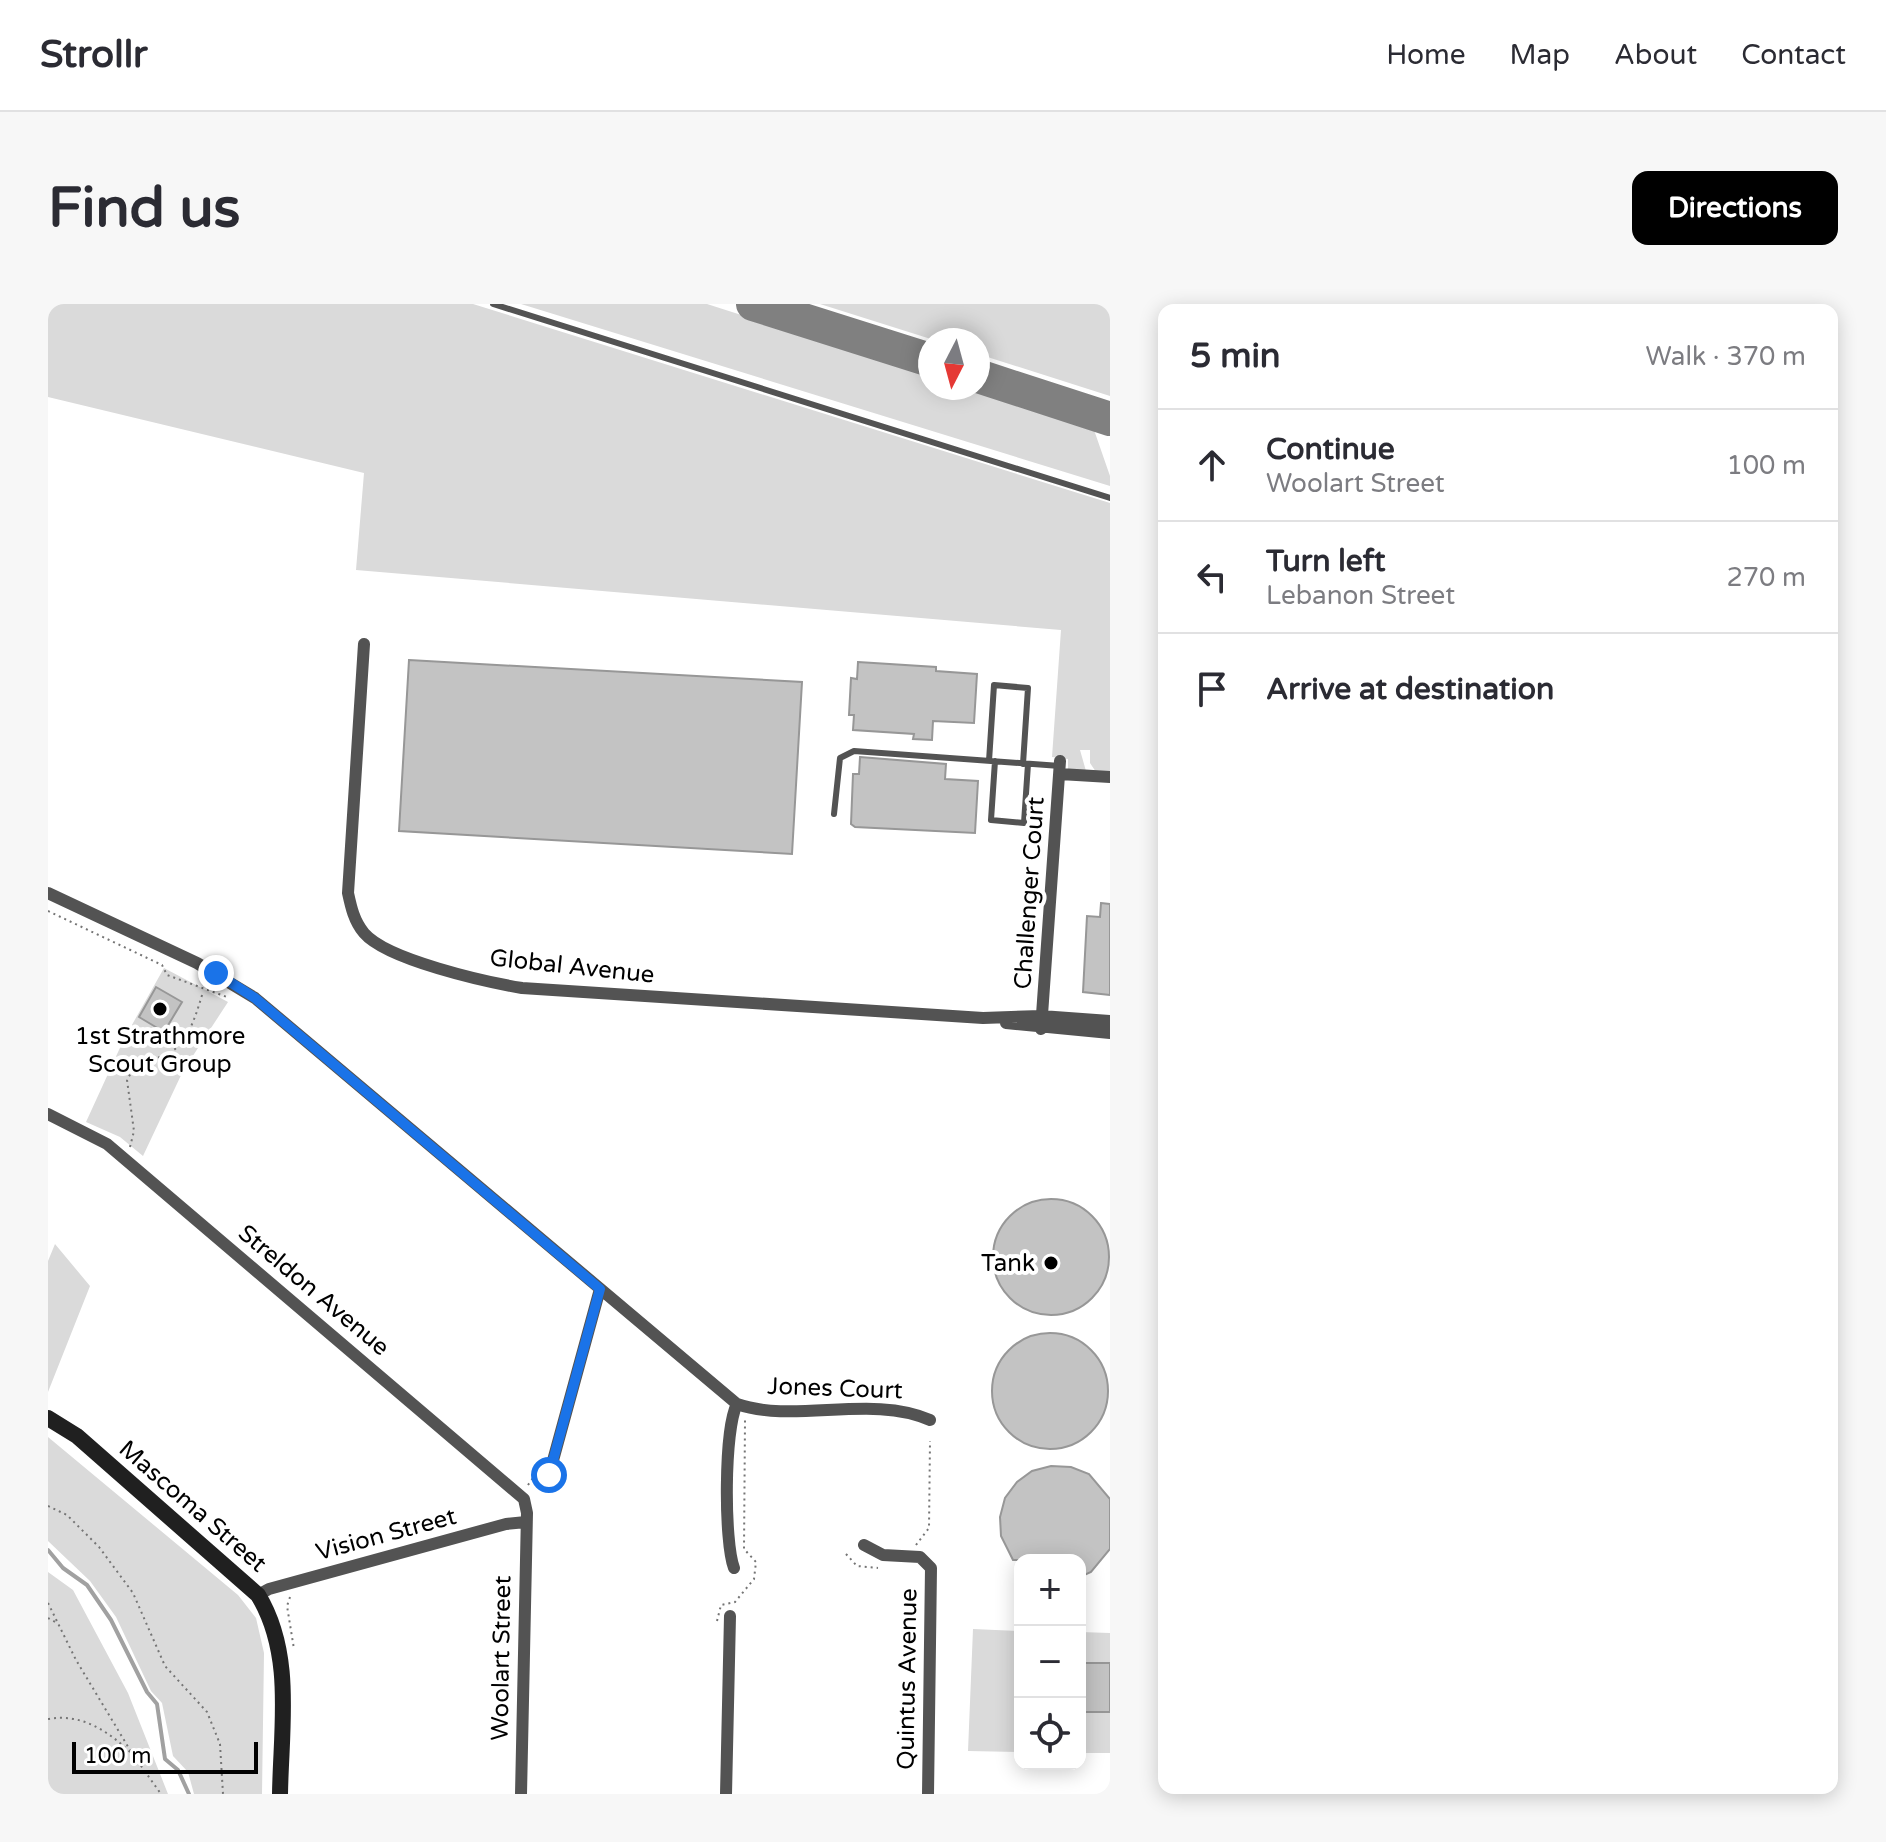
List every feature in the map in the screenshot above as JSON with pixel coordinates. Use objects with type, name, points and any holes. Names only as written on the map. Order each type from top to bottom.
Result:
[{"type":"main road","name":"Mascoma Street","points":[[48,1418],[77,1436],[258,1595],[274,1624],[281,1650],[280,1794]]},
{"type":"street","name":"Global Avenue","points":[[364,644],[348,893],[352,914],[365,934],[386,949],[484,982],[522,988],[1041,1022],[1110,1021]]},
{"type":"street","points":[[1060,767],[1110,777]]},
{"type":"street","name":"Challenger Court","points":[[1041,1022],[1060,767]]},
{"type":"street","points":[[48,893],[197,963],[255,998],[600,1289],[735,1409],[728,1544],[734,1568]]},
{"type":"street","name":"Global Avenue","points":[[1041,1022],[1110,1033]]},
{"type":"street","name":"Streldon Avenue","points":[[48,1114],[107,1144],[508,1483],[524,1499],[526,1522]]},
{"type":"street","points":[[549,1475],[600,1289]]},
{"type":"street","name":"Jones Court","points":[[735,1409],[901,1411],[930,1420]]},
{"type":"street","name":"Vision Street","points":[[258,1595],[269,1589],[506,1524],[526,1522]]},
{"type":"street","name":"Woolart Street","points":[[521,1794],[526,1522]]},
{"type":"street","points":[[864,1545],[883,1555],[916,1556]]},
{"type":"street","name":"Quintus Avenue","points":[[916,1556],[930,1564],[928,1794]]},
{"type":"street","points":[[726,1794],[730,1616]]},
{"type":"lane","points":[[493,304],[1110,498]]},
{"type":"lane","points":[[994,685],[1028,688],[1026,764],[1024,823],[991,820],[994,685]]},
{"type":"lane","points":[[834,814],[836,767],[844,754],[854,751],[1060,767]]},
{"type":"path","points":[[48,911],[162,965],[167,975],[237,1000]]},
{"type":"path","points":[[126,1146],[130,1149],[134,1131],[127,1080],[141,1061],[168,1054],[179,1045],[204,990]]},
{"type":"path","points":[[719,1628],[716,1617],[718,1608],[725,1602],[735,1602],[754,1579],[757,1569],[752,1555],[744,1549],[747,1421],[735,1409]]},
{"type":"path","points":[[916,1556],[916,1544],[929,1528],[930,1441]]},
{"type":"path","points":[[532,1491],[527,1486],[533,1478]]},
{"type":"path","points":[[48,1506],[67,1515],[99,1547],[133,1593],[165,1666],[207,1712],[220,1744],[223,1794]]},
{"type":"path","points":[[846,1554],[857,1566],[888,1568]]},
{"type":"path","points":[[48,1603],[84,1674],[133,1755],[161,1794]]},
{"type":"path","points":[[48,1618],[60,1625]]},
{"type":"path","points":[[48,1719],[63,1716],[96,1726],[133,1755]]},
{"type":"shaded area","points":[[48,304],[473,304],[1110,503],[1110,773],[1096,772],[1090,763],[1090,750],[1080,750],[1086,771],[1068,769],[1068,759],[1052,757],[1061,630],[356,570],[364,473],[48,397]]},
{"type":"shaded area","points":[[521,304],[707,304],[918,371],[918,400],[990,400],[990,394],[1093,427],[1110,476],[1110,486]]},
{"type":"shaded area","points":[[820,304],[1110,304],[1110,396],[990,358],[990,328],[918,328],[918,335]]},
{"type":"shaded area","points":[[164,968],[228,1002],[183,1071],[143,1156],[120,1137],[86,1122],[124,1039]]},
{"type":"shaded area","points":[[55,1244],[90,1286],[48,1392],[48,1261]]},
{"type":"shaded area","points":[[48,1437],[238,1595],[256,1618],[264,1653],[262,1794],[194,1794],[188,1772],[173,1756],[162,1703],[151,1691],[116,1617],[90,1581],[48,1541]]},
{"type":"shaded area","points":[[48,1572],[73,1590],[128,1693],[168,1794],[48,1794]]},
{"type":"shaded area","points":[[973,1629],[1014,1631],[1014,1752],[968,1751]]},
{"type":"shaded area","points":[[1086,1632],[1110,1633],[1110,1753],[1086,1753]]},
{"type":"building","points":[[409,660],[802,682],[792,854],[399,831]]},
{"type":"building","points":[[858,662],[936,667],[936,671],[977,674],[974,723],[933,721],[932,740],[913,739],[914,734],[853,730],[854,715],[849,715],[851,678],[857,679]]},
{"type":"building","points":[[860,757],[946,764],[945,779],[978,781],[975,833],[855,827],[851,824],[853,774],[859,774]]},
{"type":"building","points":[[1101,903],[1110,904],[1110,995],[1083,992],[1087,916],[1100,917]]},
{"type":"building","name":"1st Strathmore Scout Group","points":[[156,987],[182,1002],[164,1032],[139,1017]]},
{"type":"building","name":"Tank","points":[[1051,1199],[1073,1204],[1092,1216],[1104,1235],[1109,1257],[1104,1279],[1092,1298],[1073,1310],[1051,1315],[1029,1310],[1010,1298],[998,1279],[993,1257],[998,1235],[1010,1216],[1029,1204]]},
{"type":"building","name":"Tank","points":[[1050,1333],[1072,1338],[1091,1350],[1103,1369],[1108,1391],[1103,1413],[1091,1432],[1072,1444],[1050,1449],[1028,1444],[1009,1432],[997,1413],[992,1391],[997,1369],[1009,1350],[1028,1338]]},
{"type":"building","points":[[1051,1466],[1071,1467],[1089,1474],[1110,1499],[1110,1549],[1091,1572],[1086,1574],[1086,1554],[1014,1554],[1013,1560],[1001,1536],[1000,1517],[1005,1498],[1017,1482],[1032,1471]]},
{"type":"building","points":[[1086,1663],[1110,1663],[1110,1712],[1086,1712]]},
{"type":"waterway","points":[[48,1550],[63,1568],[87,1585],[111,1620],[147,1692],[157,1704],[165,1759],[178,1770],[189,1794]]},
{"type":"taxiway","points":[[753,304],[918,356]]},
{"type":"taxiway","points":[[990,380],[1110,419]]},
{"type":"place","name":"1st Strathmore Scout Group","points":[[160,1009]]},
{"type":"place","name":"Tank","points":[[1051,1263]]},
{"type":"route","points":[[216,973],[255,998],[600,1289],[549,1475]]}]
